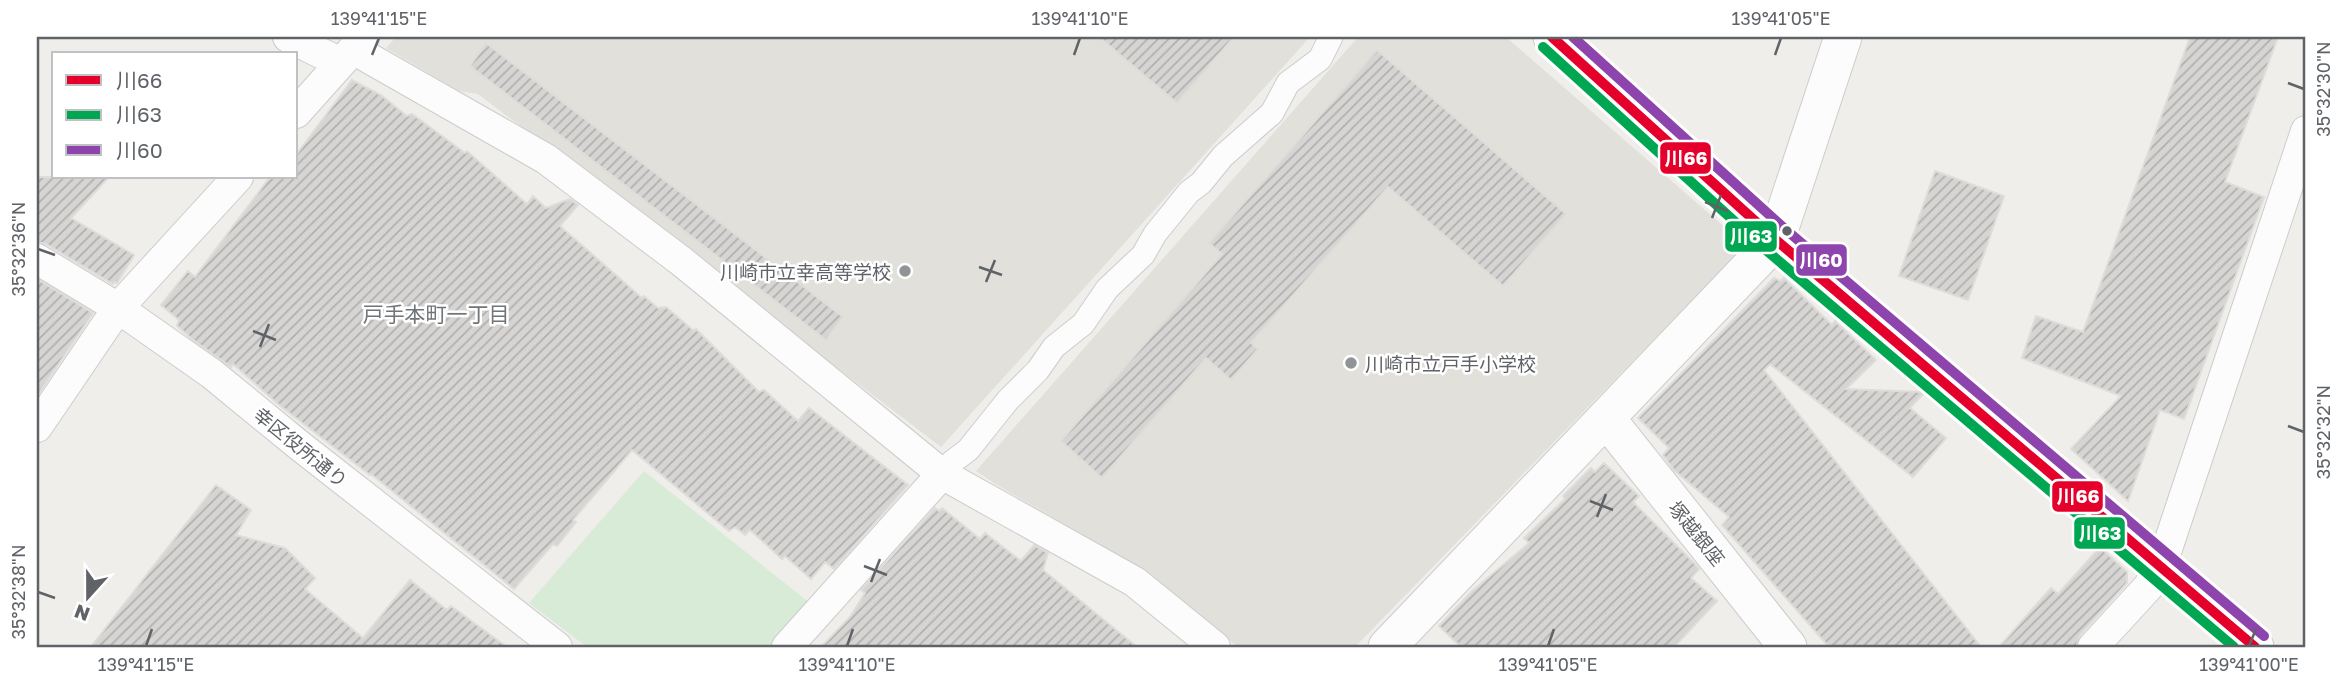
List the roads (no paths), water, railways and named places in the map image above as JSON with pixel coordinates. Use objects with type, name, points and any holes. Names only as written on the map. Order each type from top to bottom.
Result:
[{"type":"street","points":[[289,37],[353,50],[546,159],[681,261],[942,474],[1135,582],[1215,647]]},
{"type":"street","points":[[787,647],[952,462],[968,450],[1008,400],[1038,370],[1054,347],[1083,324],[1107,289],[1143,255],[1155,234],[1189,192],[1201,183],[1223,156],[1272,113],[1288,83],[1320,59],[1331,37]]},
{"type":"street","points":[[1552,37],[1776,240],[2255,647]]},
{"type":"street","points":[[1387,647],[1776,240],[1843,37]]},
{"type":"street","points":[[298,111],[353,50]]},
{"type":"street","points":[[2093,647],[2148,587],[2161,567],[2306,131]]},
{"type":"street","points":[[37,427],[118,308],[237,178]]},
{"type":"street","name":"幸区役所通り","points":[[37,258],[118,308],[212,374],[310,455],[557,647]]},
{"type":"street","name":"塚越銀座","points":[[1606,418],[1788,647]]},
{"type":"place","name":"川崎市立幸高等学校","points":[[905,271]]},
{"type":"place","name":"川崎市立戸手小学校","points":[[1351,363]]},
{"type":"district","name":"戸手本町一丁目","points":[[436,314]]}]
